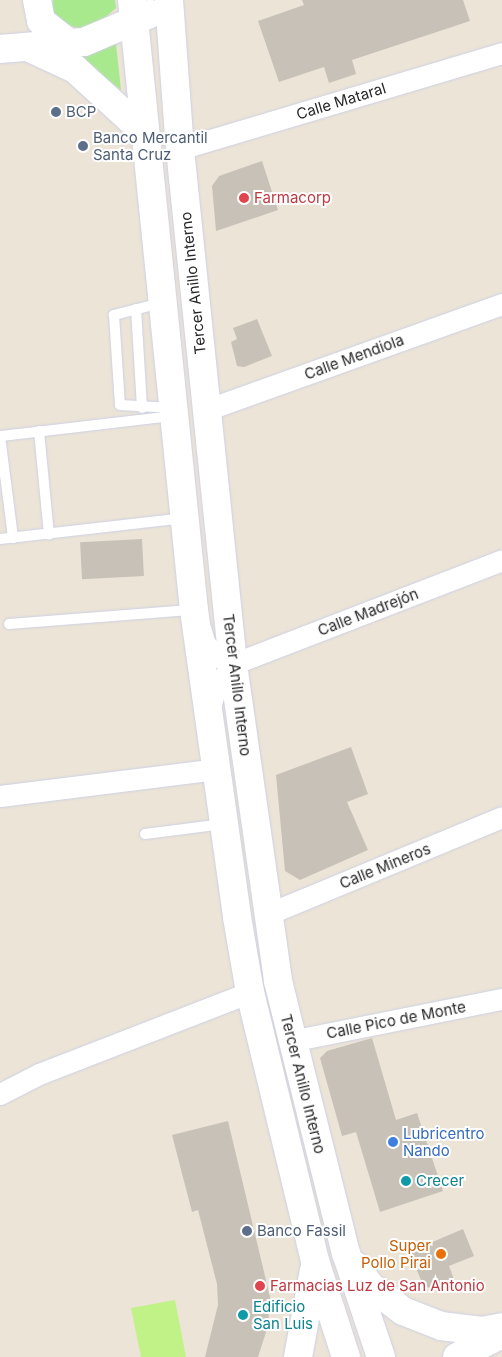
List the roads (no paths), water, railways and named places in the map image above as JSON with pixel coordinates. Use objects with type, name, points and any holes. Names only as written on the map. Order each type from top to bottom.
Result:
[{"type":"main road","points":[[37,0],[41,21],[69,43]]},
{"type":"main road","points":[[12,47],[69,43],[101,36],[133,11],[169,2]]},
{"type":"main road","name":"Tercer Anillo Interno","points":[[169,2],[180,149],[233,664],[278,981],[291,1041],[346,1253],[381,1357]]},
{"type":"main road","name":"Tercer Anillo Interno","points":[[133,11],[143,132],[194,610],[236,917],[250,992],[315,1261],[346,1357]]},
{"type":"main road","points":[[12,47],[75,69],[143,132]]},
{"type":"main road","points":[[236,917],[248,913],[254,916],[278,981]]},
{"type":"main road","points":[[346,1253],[370,1286],[403,1311],[441,1326],[482,1331],[502,1328]]},
{"type":"main road","points":[[298,1357],[308,1317],[315,1261]]},
{"type":"main road","points":[[457,1357],[502,1334]]},
{"type":"street","name":"Calle Mataral","points":[[180,149],[502,53]]},
{"type":"street","name":"Calle Mendiola","points":[[206,410],[502,304]]},
{"type":"street","name":"Calle Madrejón","points":[[233,664],[502,560]]},
{"type":"street","points":[[194,610],[205,644],[217,656],[233,664],[215,689],[209,721]]},
{"type":"street","points":[[0,796],[216,769]]},
{"type":"street","name":"Calle Mineros","points":[[268,914],[502,817]]},
{"type":"street","points":[[0,1094],[39,1074],[250,992]]},
{"type":"street","name":"Calle Pico de Monte","points":[[291,1041],[502,999]]},
{"type":"lane","points":[[162,302],[136,309],[114,318],[121,407],[173,412]]},
{"type":"lane","points":[[136,309],[142,408]]},
{"type":"lane","points":[[14,538],[1,436],[173,412]]},
{"type":"lane","points":[[39,431],[49,535]]},
{"type":"lane","points":[[0,539],[49,535],[184,518]]},
{"type":"lane","points":[[9,624],[194,610]]},
{"type":"lane","points":[[145,834],[224,824]]},
{"type":"place","name":"BCP","points":[[56,112]]},
{"type":"place","name":"Banco Mercantil Santa Cruz","points":[[83,146]]},
{"type":"place","name":"Farmacorp","points":[[244,198]]},
{"type":"place","name":"Lubricentro Nando","points":[[393,1142]]},
{"type":"place","name":"Crecer","points":[[406,1181]]},
{"type":"place","name":"Banco Fassil","points":[[247,1231]]},
{"type":"place","name":"Super Pollo Pirai","points":[[441,1254]]},
{"type":"place","name":"Farmacias Luz de San Antonio","points":[[260,1286]]},
{"type":"place","name":"Edificio San Luis","points":[[243,1315]]}]
